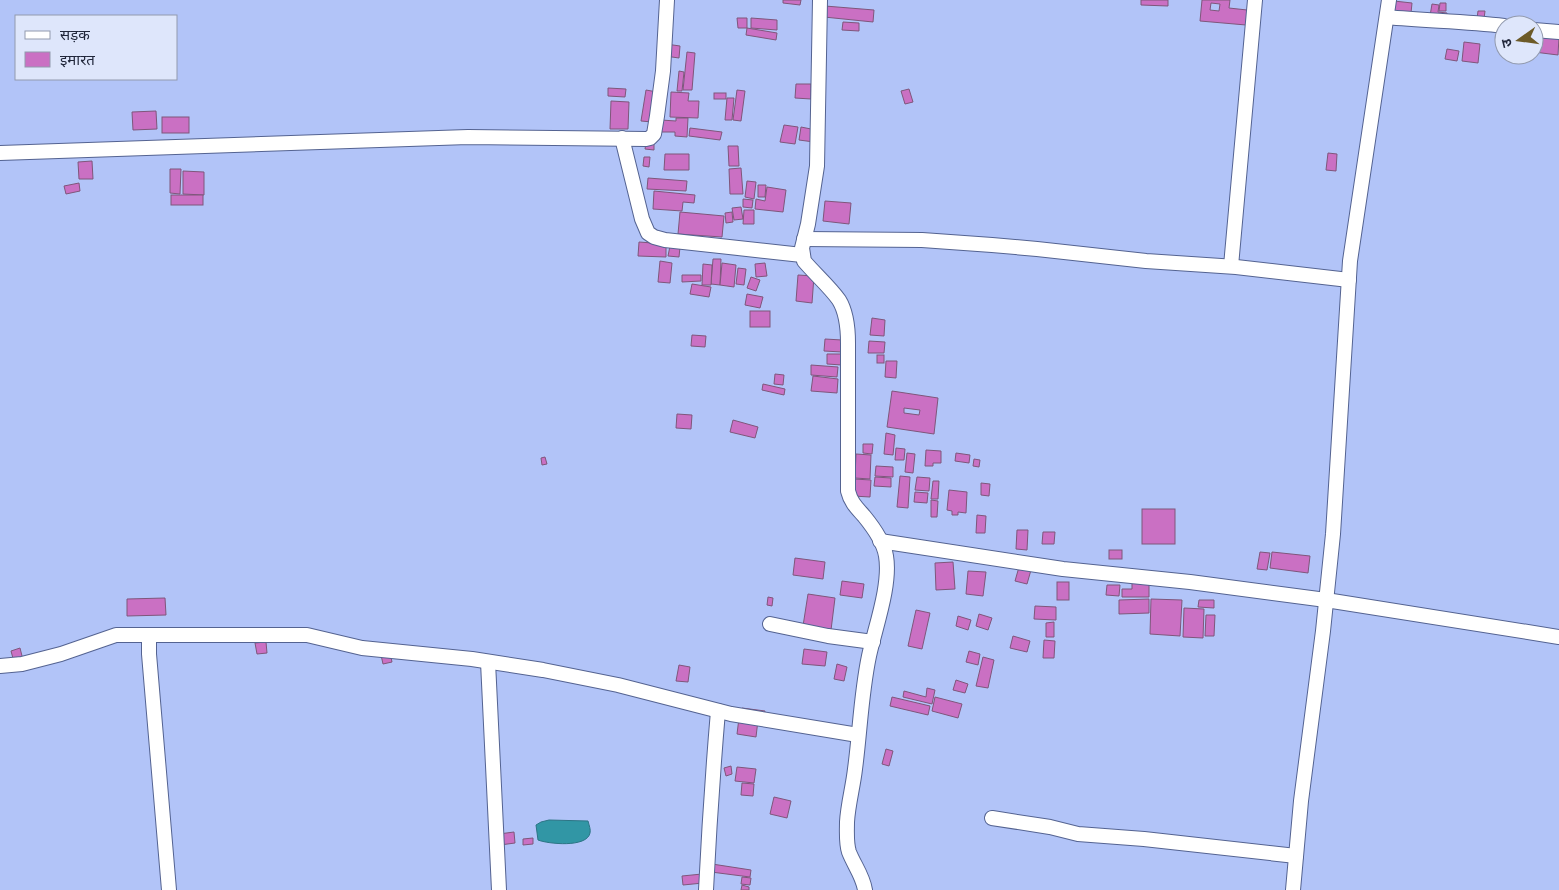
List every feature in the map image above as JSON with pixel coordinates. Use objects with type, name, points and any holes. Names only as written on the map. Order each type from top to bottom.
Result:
[{"type":"street","points":[[0,153],[468,137],[646,139],[654,134],[663,71],[667,0]]},
{"type":"street","points":[[820,0],[817,166],[802,255],[804,261],[838,300],[844,312],[848,330],[848,492],[855,507],[864,516],[880,541],[886,554],[887,567],[882,602],[864,690],[847,820],[847,844],[865,890]]},
{"type":"street","points":[[1230,266],[1255,0]]},
{"type":"street","points":[[1292,890],[1333,534],[1353,242],[1389,0]]},
{"type":"street","points":[[1387,17],[1494,25]]},
{"type":"street","points":[[1544,31],[1559,32]]},
{"type":"street","points":[[622,138],[642,219],[648,233],[654,237],[665,240],[802,255]]},
{"type":"street","points":[[804,239],[922,240],[1037,248],[1146,261],[1230,266],[1349,280]]},
{"type":"street","points":[[880,541],[1063,569],[1190,582],[1326,600],[1559,637]]},
{"type":"street","points":[[770,624],[828,636],[873,642]]},
{"type":"street","points":[[149,635],[169,890]]},
{"type":"street","points":[[0,666],[22,664],[42,659],[116,636],[307,635],[362,648],[543,670],[618,685],[718,711],[858,735]]},
{"type":"street","points":[[488,662],[498,890]]},
{"type":"street","points":[[706,890],[718,711]]},
{"type":"street","points":[[992,818],[1050,827],[1078,834],[1144,839],[1296,856]]},
{"type":"shaded area","points":[[549,820],[588,821],[590,833],[587,838],[575,843],[550,843],[538,840],[536,825]]},
{"type":"building","points":[[783,0],[801,0],[800,5],[783,3]]},
{"type":"building","points":[[1141,0],[1168,0],[1168,6],[1141,5]]},
{"type":"building","points":[[1202,0],[1230,0],[1229,8],[1247,10],[1246,25],[1200,21]],"holes":[[[1211,3],[1220,4],[1219,11],[1210,10]]]},
{"type":"building","points":[[1394,1],[1412,3],[1411,13],[1393,11]]},
{"type":"building","points":[[1440,3],[1446,3],[1446,11],[1439,11]]},
{"type":"building","points":[[1432,4],[1439,5],[1438,12],[1447,13],[1447,18],[1430,16]]},
{"type":"building","points":[[825,6],[874,10],[873,22],[824,17]]},
{"type":"building","points":[[1478,11],[1485,11],[1484,19],[1477,19]]},
{"type":"building","points":[[737,18],[747,18],[747,28],[738,28]]},
{"type":"building","points":[[751,18],[777,20],[777,30],[751,28]]},
{"type":"building","points":[[843,22],[859,23],[859,31],[842,30]]},
{"type":"building","points":[[747,28],[777,33],[776,40],[746,35]]},
{"type":"building","points":[[1544,35],[1559,37],[1558,55],[1544,53]]},
{"type":"building","points":[[1464,42],[1480,44],[1478,63],[1462,61]]},
{"type":"building","points":[[666,44],[680,46],[679,58],[665,56]]},
{"type":"building","points":[[1447,49],[1459,51],[1457,61],[1445,59]]},
{"type":"building","points":[[687,52],[695,53],[692,90],[683,90]]},
{"type":"building","points":[[679,71],[684,72],[682,91],[677,91]]},
{"type":"building","points":[[796,84],[811,84],[811,99],[795,98]]},
{"type":"building","points":[[608,88],[626,89],[625,97],[608,96]]},
{"type":"building","points":[[909,89],[913,102],[905,104],[901,91]]},
{"type":"building","points":[[646,90],[657,92],[652,122],[641,121]]},
{"type":"building","points":[[737,90],[745,91],[741,121],[733,120]]},
{"type":"building","points":[[671,92],[689,93],[688,101],[699,101],[698,118],[670,117]]},
{"type":"building","points":[[714,93],[726,93],[726,99],[714,99]]},
{"type":"building","points":[[727,98],[734,98],[732,120],[725,120]]},
{"type":"building","points":[[611,101],[629,102],[628,129],[610,129]]},
{"type":"building","points":[[156,111],[157,129],[133,130],[132,112]]},
{"type":"building","points":[[162,117],[189,117],[189,133],[162,133]]},
{"type":"building","points":[[676,118],[688,118],[687,137],[675,136],[675,132],[661,132],[661,120],[676,121]]},
{"type":"building","points":[[784,125],[798,127],[795,144],[780,142]]},
{"type":"building","points":[[801,127],[816,130],[814,142],[799,140]]},
{"type":"building","points":[[690,128],[722,132],[720,140],[689,136]]},
{"type":"building","points":[[646,143],[654,144],[654,150],[645,149]]},
{"type":"building","points":[[728,146],[738,146],[739,166],[729,166]]},
{"type":"building","points":[[1328,153],[1337,154],[1336,171],[1326,170]]},
{"type":"building","points":[[665,154],[689,154],[689,170],[664,170]]},
{"type":"building","points":[[644,157],[650,157],[649,167],[643,166]]},
{"type":"building","points":[[92,161],[93,179],[79,179],[78,162]]},
{"type":"building","points":[[741,168],[743,194],[730,194],[729,169]]},
{"type":"building","points":[[170,169],[181,169],[180,194],[170,193]]},
{"type":"building","points":[[183,171],[204,172],[204,195],[183,194]]},
{"type":"building","points":[[648,178],[687,181],[686,191],[647,189]]},
{"type":"building","points":[[747,181],[756,182],[754,199],[745,197]]},
{"type":"building","points":[[79,183],[80,191],[66,194],[64,186]]},
{"type":"building","points":[[758,185],[766,185],[765,197],[758,197]]},
{"type":"building","points":[[767,187],[786,190],[783,212],[755,209],[756,199],[765,201]]},
{"type":"building","points":[[654,191],[695,195],[694,203],[683,202],[682,211],[653,209]]},
{"type":"building","points":[[171,195],[203,195],[203,205],[171,205]]},
{"type":"building","points":[[743,199],[753,200],[752,208],[743,207]]},
{"type":"building","points":[[825,201],[851,203],[849,224],[823,221]]},
{"type":"building","points":[[741,207],[743,219],[734,220],[732,208]]},
{"type":"building","points":[[744,210],[754,210],[754,224],[743,224]]},
{"type":"building","points":[[680,212],[724,216],[722,237],[678,234]]},
{"type":"building","points":[[732,212],[733,222],[726,223],[725,213]]},
{"type":"building","points":[[639,242],[666,244],[666,257],[638,256]]},
{"type":"building","points":[[670,246],[680,247],[679,257],[668,256]]},
{"type":"building","points":[[713,259],[721,259],[720,285],[711,284]]},
{"type":"building","points":[[660,261],[672,263],[670,283],[658,282]]},
{"type":"building","points":[[722,263],[736,265],[734,287],[720,285]]},
{"type":"building","points":[[765,263],[767,276],[756,277],[755,264]]},
{"type":"building","points":[[703,264],[712,265],[711,285],[702,285]]},
{"type":"building","points":[[738,268],[746,269],[744,285],[736,284]]},
{"type":"building","points":[[682,275],[701,275],[701,281],[682,282]]},
{"type":"building","points":[[798,275],[814,276],[812,303],[796,301]]},
{"type":"building","points":[[751,277],[760,280],[756,291],[747,288]]},
{"type":"building","points":[[692,284],[711,287],[709,297],[690,294]]},
{"type":"building","points":[[747,294],[763,297],[760,308],[745,305]]},
{"type":"building","points":[[750,311],[770,311],[770,327],[750,327]]},
{"type":"building","points":[[872,318],[885,320],[884,336],[870,335]]},
{"type":"building","points":[[692,335],[706,336],[705,347],[691,346]]},
{"type":"building","points":[[825,339],[842,340],[842,352],[824,351]]},
{"type":"building","points":[[869,341],[885,342],[884,353],[868,353]]},
{"type":"building","points":[[827,354],[842,354],[842,365],[827,364]]},
{"type":"building","points":[[877,355],[884,355],[884,363],[877,363]]},
{"type":"building","points":[[886,361],[897,361],[896,378],[885,377]]},
{"type":"building","points":[[811,365],[838,367],[837,377],[811,375]]},
{"type":"building","points":[[775,374],[784,375],[783,385],[774,384]]},
{"type":"building","points":[[813,376],[838,379],[837,393],[811,391]]},
{"type":"building","points":[[763,384],[785,389],[784,395],[762,390]]},
{"type":"building","points":[[892,391],[938,398],[934,434],[887,427]],"holes":[[[904,408],[920,410],[919,415],[904,413]]]},
{"type":"building","points":[[677,414],[692,415],[691,429],[676,428]]},
{"type":"building","points":[[733,420],[758,427],[755,438],[730,432]]},
{"type":"building","points":[[886,433],[895,435],[893,455],[884,454]]},
{"type":"building","points":[[863,444],[873,444],[872,454],[863,453]]},
{"type":"building","points":[[896,448],[905,449],[904,460],[895,460]]},
{"type":"building","points":[[926,450],[941,451],[941,463],[925,466]]},
{"type":"building","points":[[907,453],[915,454],[913,473],[905,472]]},
{"type":"building","points":[[956,453],[970,455],[969,463],[955,461]]},
{"type":"building","points":[[856,454],[871,455],[870,479],[855,478]]},
{"type":"building","points":[[545,457],[547,464],[542,465],[541,458]]},
{"type":"building","points":[[974,459],[980,460],[979,467],[973,466]]},
{"type":"building","points":[[876,466],[893,467],[893,477],[875,476]]},
{"type":"building","points":[[900,476],[910,477],[908,508],[897,507]]},
{"type":"building","points":[[875,477],[891,478],[891,487],[874,486]]},
{"type":"building","points":[[917,477],[930,478],[929,491],[915,490]]},
{"type":"building","points":[[854,479],[871,480],[870,497],[853,496]]},
{"type":"building","points":[[933,481],[939,481],[938,499],[931,499]]},
{"type":"building","points":[[981,483],[990,484],[989,496],[981,495]]},
{"type":"building","points":[[949,490],[967,492],[966,513],[958,512],[958,515],[952,515],[952,511],[947,510]]},
{"type":"building","points":[[915,492],[928,493],[927,503],[914,502]]},
{"type":"building","points":[[931,500],[938,501],[937,517],[931,517]]},
{"type":"building","points":[[1142,509],[1175,509],[1175,544],[1142,544]]},
{"type":"building","points":[[977,515],[986,516],[985,533],[976,533]]},
{"type":"building","points":[[1017,530],[1028,530],[1027,550],[1016,549]]},
{"type":"building","points":[[1043,532],[1055,532],[1054,544],[1042,544]]},
{"type":"building","points":[[1109,550],[1122,550],[1122,559],[1109,559]]},
{"type":"building","points":[[1260,552],[1270,553],[1267,570],[1257,569]]},
{"type":"building","points":[[1272,552],[1310,556],[1308,573],[1270,568]]},
{"type":"building","points":[[795,558],[825,562],[823,579],[793,575]]},
{"type":"building","points":[[953,562],[955,589],[936,590],[935,563]]},
{"type":"building","points":[[1019,567],[1031,570],[1027,584],[1015,581]]},
{"type":"building","points":[[968,571],[986,572],[983,596],[966,594]]},
{"type":"building","points":[[842,581],[864,584],[862,598],[840,595]]},
{"type":"building","points":[[1057,582],[1069,582],[1069,600],[1057,600]]},
{"type":"building","points":[[1132,583],[1149,583],[1149,597],[1122,597],[1122,589],[1132,589]]},
{"type":"building","points":[[1107,585],[1120,585],[1119,596],[1106,595]]},
{"type":"building","points":[[808,594],[835,598],[831,630],[803,626]]},
{"type":"building","points":[[768,597],[773,598],[772,606],[767,605]]},
{"type":"building","points":[[165,598],[166,615],[127,616],[127,599]]},
{"type":"building","points":[[1149,599],[1149,613],[1119,614],[1119,600]]},
{"type":"building","points":[[1151,599],[1182,600],[1180,636],[1150,634]]},
{"type":"building","points":[[1199,600],[1214,600],[1214,608],[1198,607]]},
{"type":"building","points":[[1035,606],[1056,607],[1056,620],[1034,619]]},
{"type":"building","points":[[1184,608],[1204,609],[1203,638],[1183,637]]},
{"type":"building","points":[[916,610],[930,613],[922,649],[908,646]]},
{"type":"building","points":[[979,614],[992,618],[988,630],[976,626]]},
{"type":"building","points":[[1206,615],[1215,615],[1214,636],[1205,636]]},
{"type":"building","points":[[958,616],[971,620],[968,630],[956,626]]},
{"type":"building","points":[[1054,622],[1054,637],[1046,637],[1046,623]]},
{"type":"building","points":[[1013,636],[1030,641],[1027,652],[1010,648]]},
{"type":"building","points":[[1044,640],[1055,641],[1054,658],[1043,658]]},
{"type":"building","points":[[266,642],[267,653],[257,654],[255,643]]},
{"type":"building","points":[[20,648],[23,660],[14,662],[11,651]]},
{"type":"building","points":[[804,649],[827,652],[825,666],[802,664]]},
{"type":"building","points":[[969,651],[980,654],[978,665],[966,662]]},
{"type":"building","points":[[390,653],[392,662],[383,664],[381,655]]},
{"type":"building","points":[[983,657],[994,660],[988,688],[976,686]]},
{"type":"building","points":[[837,664],[847,667],[844,681],[834,679]]},
{"type":"building","points":[[679,665],[690,667],[688,682],[676,681]]},
{"type":"building","points":[[956,680],[968,684],[965,693],[953,690]]},
{"type":"building","points":[[927,688],[935,690],[932,704],[903,697],[904,691],[926,697]]},
{"type":"building","points":[[892,697],[930,706],[928,715],[890,706]]},
{"type":"building","points":[[935,697],[962,704],[958,718],[932,711]]},
{"type":"building","points":[[742,708],[765,711],[764,717],[742,714]]},
{"type":"building","points":[[739,718],[758,720],[756,737],[737,734]]},
{"type":"building","points":[[886,749],[893,751],[889,766],[882,764]]},
{"type":"building","points":[[731,766],[732,774],[726,776],[724,768]]},
{"type":"building","points":[[737,767],[756,769],[754,783],[735,781]]},
{"type":"building","points":[[742,783],[754,784],[753,796],[741,795]]},
{"type":"building","points":[[774,797],[791,801],[787,818],[770,814]]},
{"type":"building","points":[[514,832],[515,843],[500,845],[499,834]]},
{"type":"building","points":[[533,838],[533,844],[523,845],[523,839]]},
{"type":"building","points":[[712,864],[751,870],[750,877],[711,872]]},
{"type":"building","points":[[702,874],[703,883],[683,885],[682,876]]},
{"type":"building","points":[[742,877],[751,878],[750,885],[741,884]]},
{"type":"building","points":[[742,885],[749,887],[749,890],[741,890]]}]
